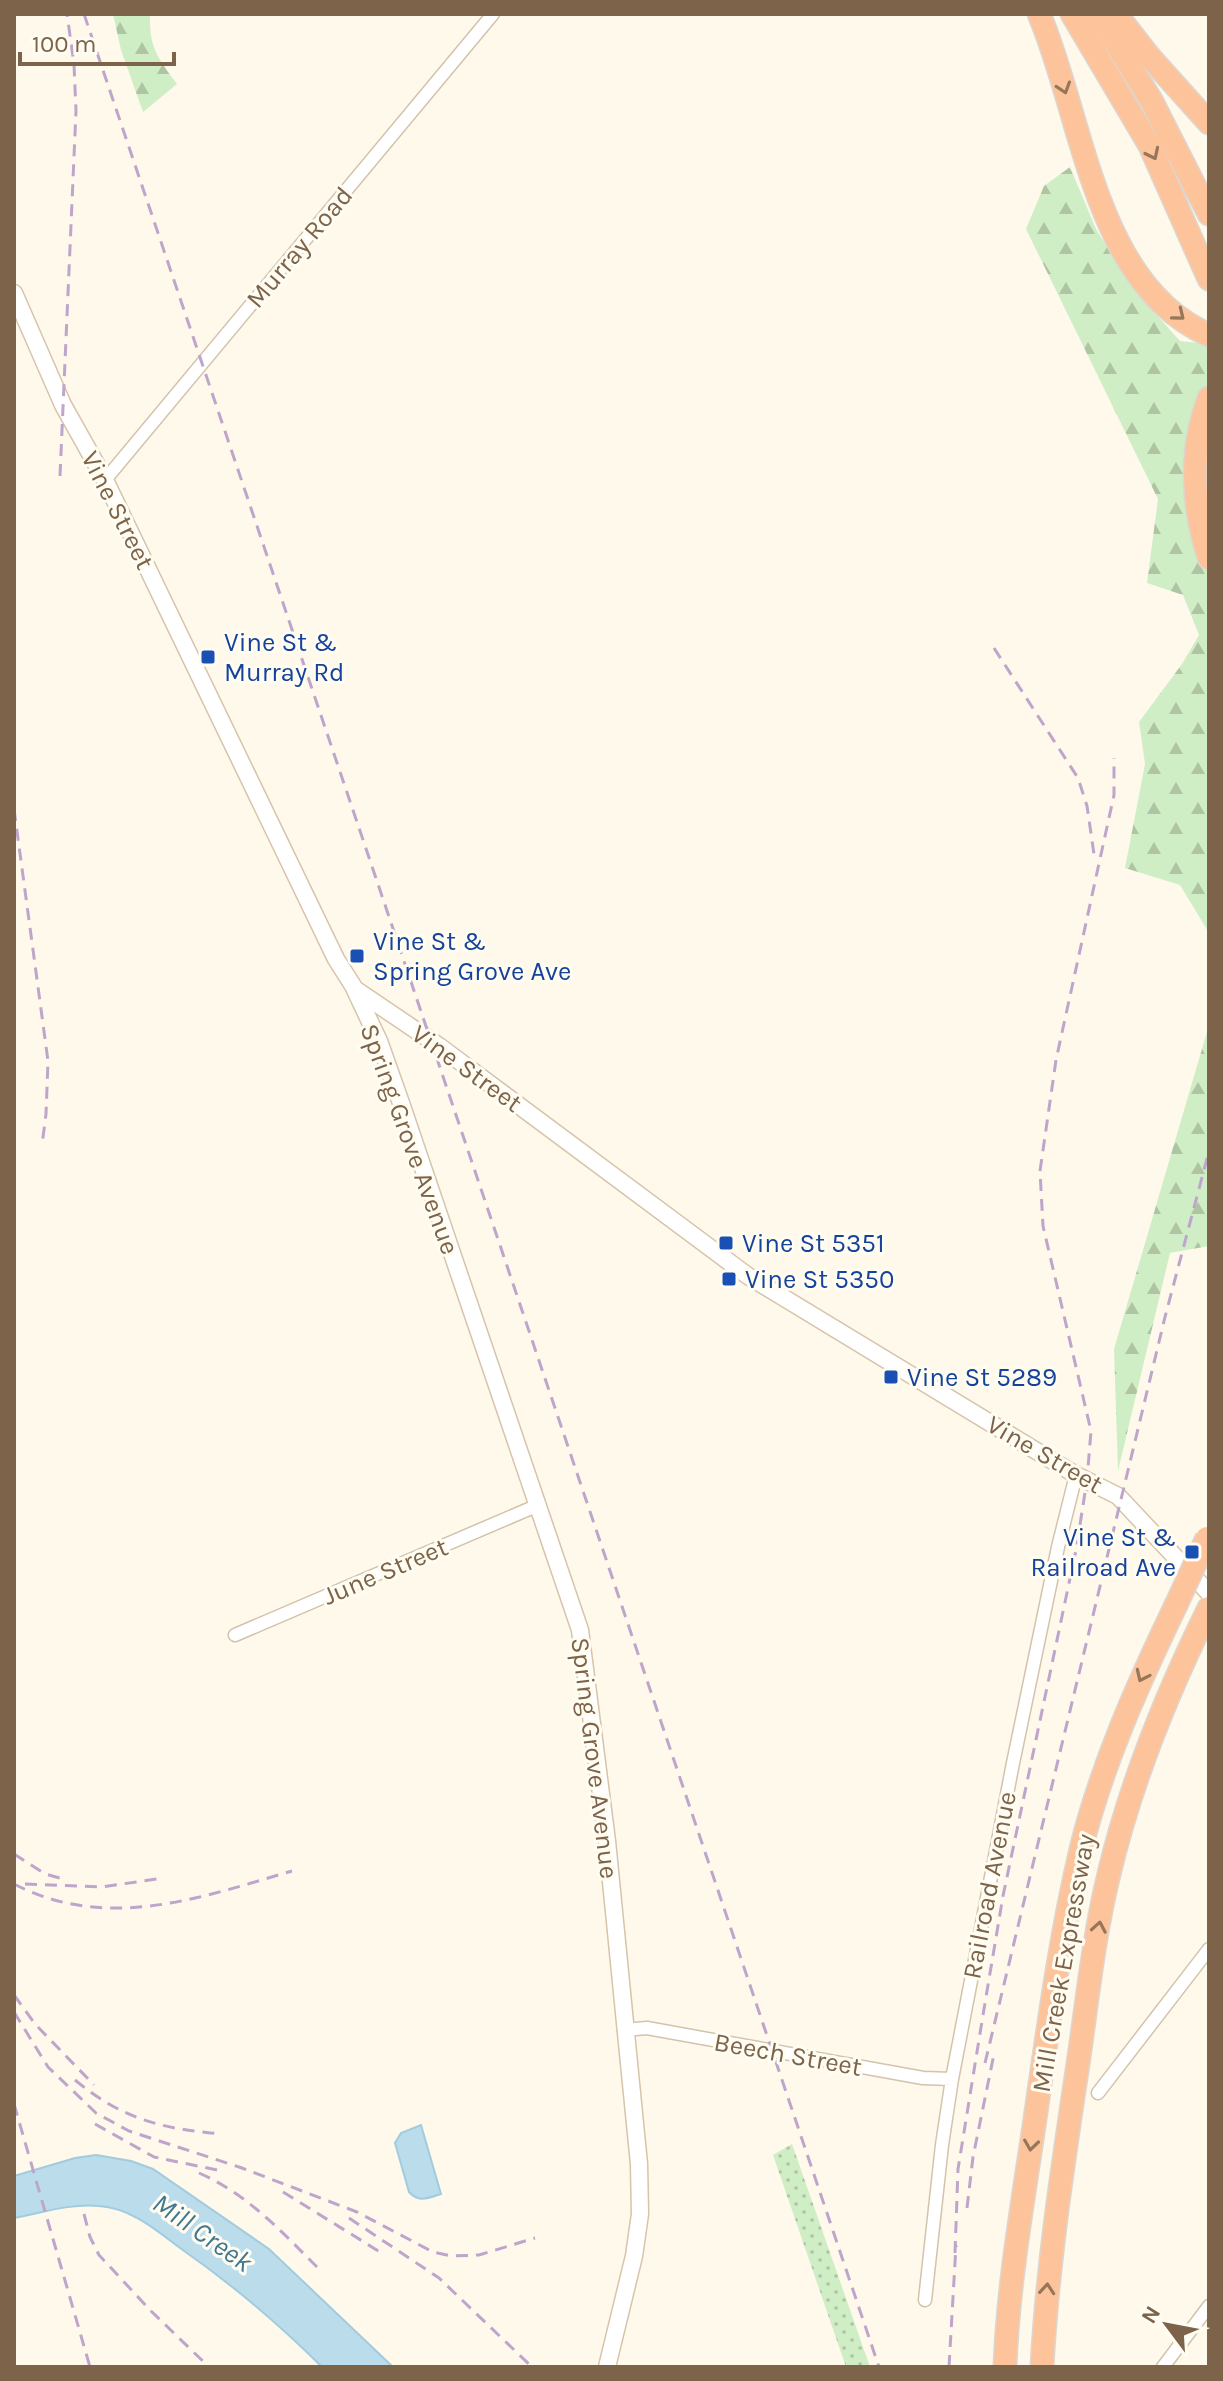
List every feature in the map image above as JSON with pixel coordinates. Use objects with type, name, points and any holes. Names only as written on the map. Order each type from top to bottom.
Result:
[{"type":"highway","points":[[1039,14],[1105,214],[1122,252],[1147,286],[1184,321],[1209,335]]},
{"type":"highway","points":[[1072,14],[1150,146],[1209,279]]},
{"type":"highway","points":[[1097,14],[1151,100],[1209,214]]},
{"type":"highway","points":[[1116,14],[1209,123]]},
{"type":"highway","points":[[1209,398],[1197,439],[1195,465],[1196,503],[1209,558]]},
{"type":"highway","name":"Mill Creek Expressway","points":[[1005,2367],[1010,2290],[1020,2221],[1055,1986],[1082,1848],[1138,1683],[1208,1536]]},
{"type":"highway","name":"Mill Creek Expressway","points":[[1042,2367],[1053,2229],[1108,1878],[1147,1749],[1209,1608]]},
{"type":"main road","name":"Vine Street","points":[[14,293],[63,405],[105,480],[336,959],[355,989],[439,1046],[748,1276],[1076,1475],[1118,1496],[1209,1593]]},
{"type":"main road","name":"Spring Grove Avenue","points":[[355,989],[379,1041],[401,1103],[580,1630],[585,1656],[639,2164],[640,2214],[634,2256],[607,2367]]},
{"type":"street","name":"Murray Road","points":[[105,480],[493,14]]},
{"type":"street","name":"Railroad Avenue","points":[[925,2300],[952,2079],[1023,1716],[1076,1475]]},
{"type":"street","name":"June Street","points":[[235,1635],[536,1506]]},
{"type":"street","points":[[1098,2093],[1209,1949]]},
{"type":"street","name":"Beech Street","points":[[624,2030],[647,2028],[923,2078],[952,2079]]},
{"type":"street","points":[[1163,2367],[1209,2306]]},
{"type":"green space","points":[[113,14],[150,14],[151,36],[156,52],[177,84],[143,112],[121,50]]},
{"type":"green space","points":[[1070,167],[1096,229],[1131,286],[1180,341],[1209,344],[1209,383],[1195,419],[1200,553],[1209,572],[1209,933],[1180,885],[1125,868],[1145,764],[1139,722],[1182,664],[1199,635],[1183,595],[1147,583],[1158,499],[1026,229],[1044,186]]},
{"type":"green space","points":[[1209,1025],[1209,1246],[1170,1253],[1118,1471],[1114,1349]]},
{"type":"green space","points":[[792,2144],[870,2367],[846,2367],[773,2155]]},
{"type":"water","points":[[421,2125],[441,2194],[424,2199],[416,2198],[409,2192],[395,2143],[401,2133]]},
{"type":"water","name":"Mill Creek","points":[[96,2155],[131,2161],[153,2169],[269,2249],[393,2367],[322,2367],[271,2319],[218,2276],[152,2227],[122,2211],[78,2206],[14,2218],[14,2176]]},
{"type":"railway","points":[[60,476],[76,111],[67,14]]},
{"type":"railway","points":[[84,14],[879,2367]]},
{"type":"railway","points":[[994,648],[1078,778],[1087,806],[1095,861]]},
{"type":"railway","points":[[955,2253],[958,2169],[1003,1896],[1076,1550],[1087,1480],[1091,1431],[1043,1226],[1040,1171],[1056,1060],[1114,795],[1114,758]]},
{"type":"railway","points":[[14,809],[48,1061],[42,1145]]},
{"type":"railway","points":[[985,2063],[1165,1317],[1209,1151]]},
{"type":"railway","points":[[14,1854],[45,1874],[67,1880]]},
{"type":"railway","points":[[14,1884],[49,1898],[84,1906],[118,1908],[188,1900],[292,1871]]},
{"type":"railway","points":[[25,1884],[101,1887],[164,1878]]},
{"type":"railway","points":[[14,1995],[35,2024],[94,2085]]},
{"type":"railway","points":[[14,2012],[48,2067],[96,2113],[129,2131],[242,2168],[357,2212],[433,2252],[452,2256],[479,2255],[535,2238]]},
{"type":"railway","points":[[967,2208],[973,2157],[994,2054]]},
{"type":"railway","points":[[75,2080],[109,2104],[144,2120],[180,2129],[222,2134]]},
{"type":"railway","points":[[14,2104],[90,2367]]},
{"type":"railway","points":[[95,2124],[154,2157],[217,2170]]},
{"type":"railway","points":[[199,2173],[248,2202],[317,2267]]},
{"type":"railway","points":[[283,2192],[380,2252]]},
{"type":"railway","points":[[84,2214],[99,2255],[209,2367]]},
{"type":"railway","points":[[349,2218],[439,2278],[532,2367]]},
{"type":"railway","points":[[949,2367],[956,2245]]},
{"type":"place","name":"Vine St & Murray Rd","points":[[208,657]]},
{"type":"place","name":"Vine St & Spring Grove Ave","points":[[357,956]]},
{"type":"place","name":"Vine St 5351","points":[[726,1243]]},
{"type":"place","name":"Vine St 5350","points":[[729,1279]]},
{"type":"place","name":"Vine St 5289","points":[[891,1377]]},
{"type":"place","name":"Vine St & Railroad Ave","points":[[1192,1552]]}]
